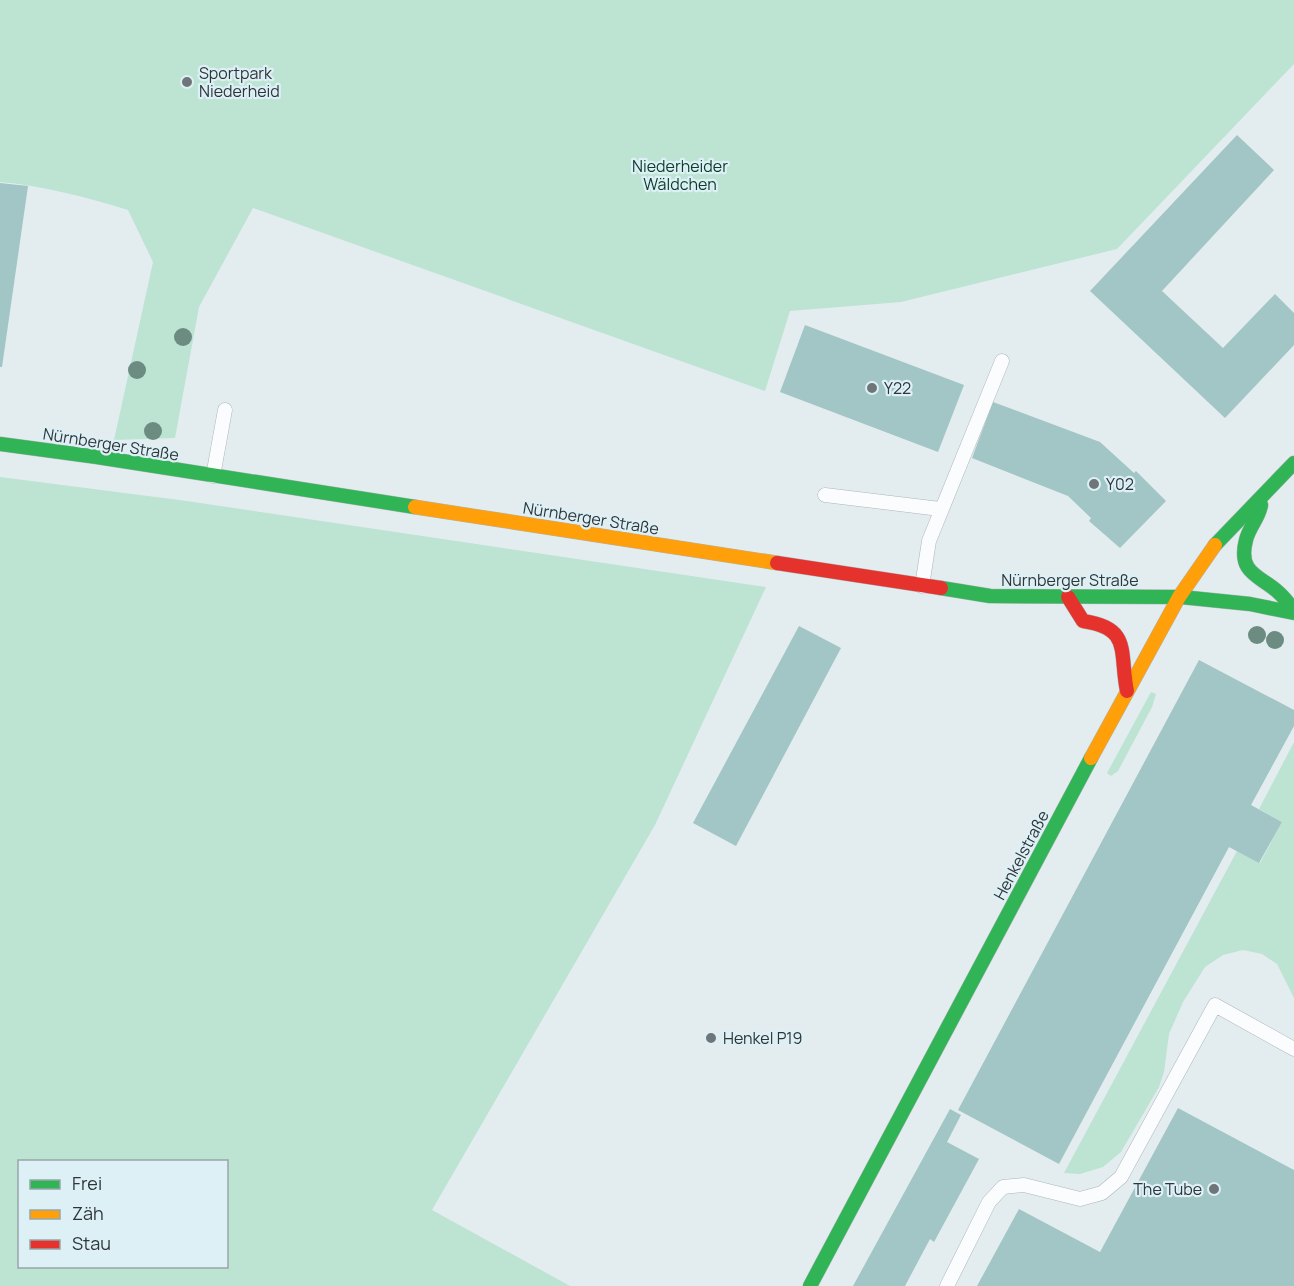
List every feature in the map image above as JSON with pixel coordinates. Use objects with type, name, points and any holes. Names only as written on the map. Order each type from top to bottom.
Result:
[{"type":"main road","name":"Nürnberger Straße","points":[[0,444],[990,596],[1180,598],[1245,603],[1294,612]]},
{"type":"main road","name":"Henkelstraße","points":[[810,1286],[1127,691],[1204,557],[1294,463]]},
{"type":"main road","points":[[1262,495],[1260,513],[1246,540],[1245,558],[1249,570],[1258,579],[1278,591],[1294,612]]},
{"type":"main road","points":[[1068,597],[1083,621],[1107,626],[1120,641],[1127,691]]},
{"type":"lane","points":[[922,585],[929,541],[940,509],[1002,361]]},
{"type":"lane","points":[[212,476],[225,410]]},
{"type":"lane","points":[[825,495],[940,509]]},
{"type":"lane","points":[[947,1286],[989,1202],[1003,1187],[1024,1185],[1080,1199],[1102,1192],[1121,1177],[1215,1005],[1294,1049]]},
{"type":"green space","name":"Niederheider Wäldchen","points":[[0,0],[1294,0],[1294,64],[1117,249],[901,302],[790,311],[765,391],[253,208],[199,307],[175,438],[114,440],[153,262],[128,210],[33,186],[0,182]]},
{"type":"green space","points":[[0,477],[187,501],[766,587],[655,825],[432,1210],[570,1286],[0,1286]]},
{"type":"green space","points":[[1151,692],[1156,694],[1152,707],[1118,771],[1111,776],[1107,773]]},
{"type":"green space","points":[[1294,742],[1294,998],[1277,964],[1262,954],[1243,950],[1223,955],[1205,967],[1183,1002],[1169,1034],[1164,1072],[1159,1087],[1121,1152],[1103,1167],[1080,1174],[1064,1173],[1237,851],[1260,863],[1282,822],[1259,809]]},
{"type":"building","points":[[1237,135],[1274,170],[1162,291],[1223,348],[1275,294],[1294,313],[1294,345],[1225,418],[1090,291]]},
{"type":"building","points":[[0,183],[28,186],[2,367],[0,367]]},
{"type":"building","name":"Y22","points":[[805,325],[964,385],[938,452],[780,392]]},
{"type":"building","name":"Y02","points":[[993,402],[1100,442],[1134,473],[1136,471],[1166,501],[1120,548],[1089,521],[1091,518],[1068,496],[972,458]]},
{"type":"building","points":[[799,626],[841,648],[736,846],[693,823]]},
{"type":"building","points":[[1199,660],[1294,710],[1294,726],[1251,805],[1282,822],[1259,863],[1229,847],[1059,1164],[958,1110]]},
{"type":"building","name":"The Tube","points":[[1178,1108],[1294,1170],[1294,1286],[977,1286],[1019,1209],[1100,1252]]},
{"type":"building","points":[[950,1109],[961,1115],[947,1142],[979,1159],[934,1242],[930,1239],[905,1286],[853,1286]]},
{"type":"traffic: fast","points":[[0,444],[415,507]]},
{"type":"traffic: fast","points":[[1215,545],[1294,463]]},
{"type":"traffic: fast","points":[[1261,505],[1246,540],[1245,560],[1252,573],[1280,594],[1294,610]]},
{"type":"traffic: fast","points":[[941,588],[990,596],[1181,597],[1250,604],[1294,613]]},
{"type":"traffic: fast","points":[[810,1286],[1091,758]]},
{"type":"traffic: slow","points":[[415,507],[777,563]]},
{"type":"traffic: slow","points":[[1091,758],[1179,597],[1215,545]]},
{"type":"traffic: jam","points":[[777,563],[941,588]]},
{"type":"traffic: jam","points":[[1068,597],[1083,621],[1099,624],[1116,636],[1120,644],[1127,691]]},
{"type":"place","name":"Sportpark Niederheid","points":[[187,82]]},
{"type":"place","name":"Y22","points":[[872,388]]},
{"type":"place","name":"Y02","points":[[1094,484]]},
{"type":"place","name":"Henkel P19","points":[[711,1038]]},
{"type":"place","name":"The Tube","points":[[1214,1189]]}]
